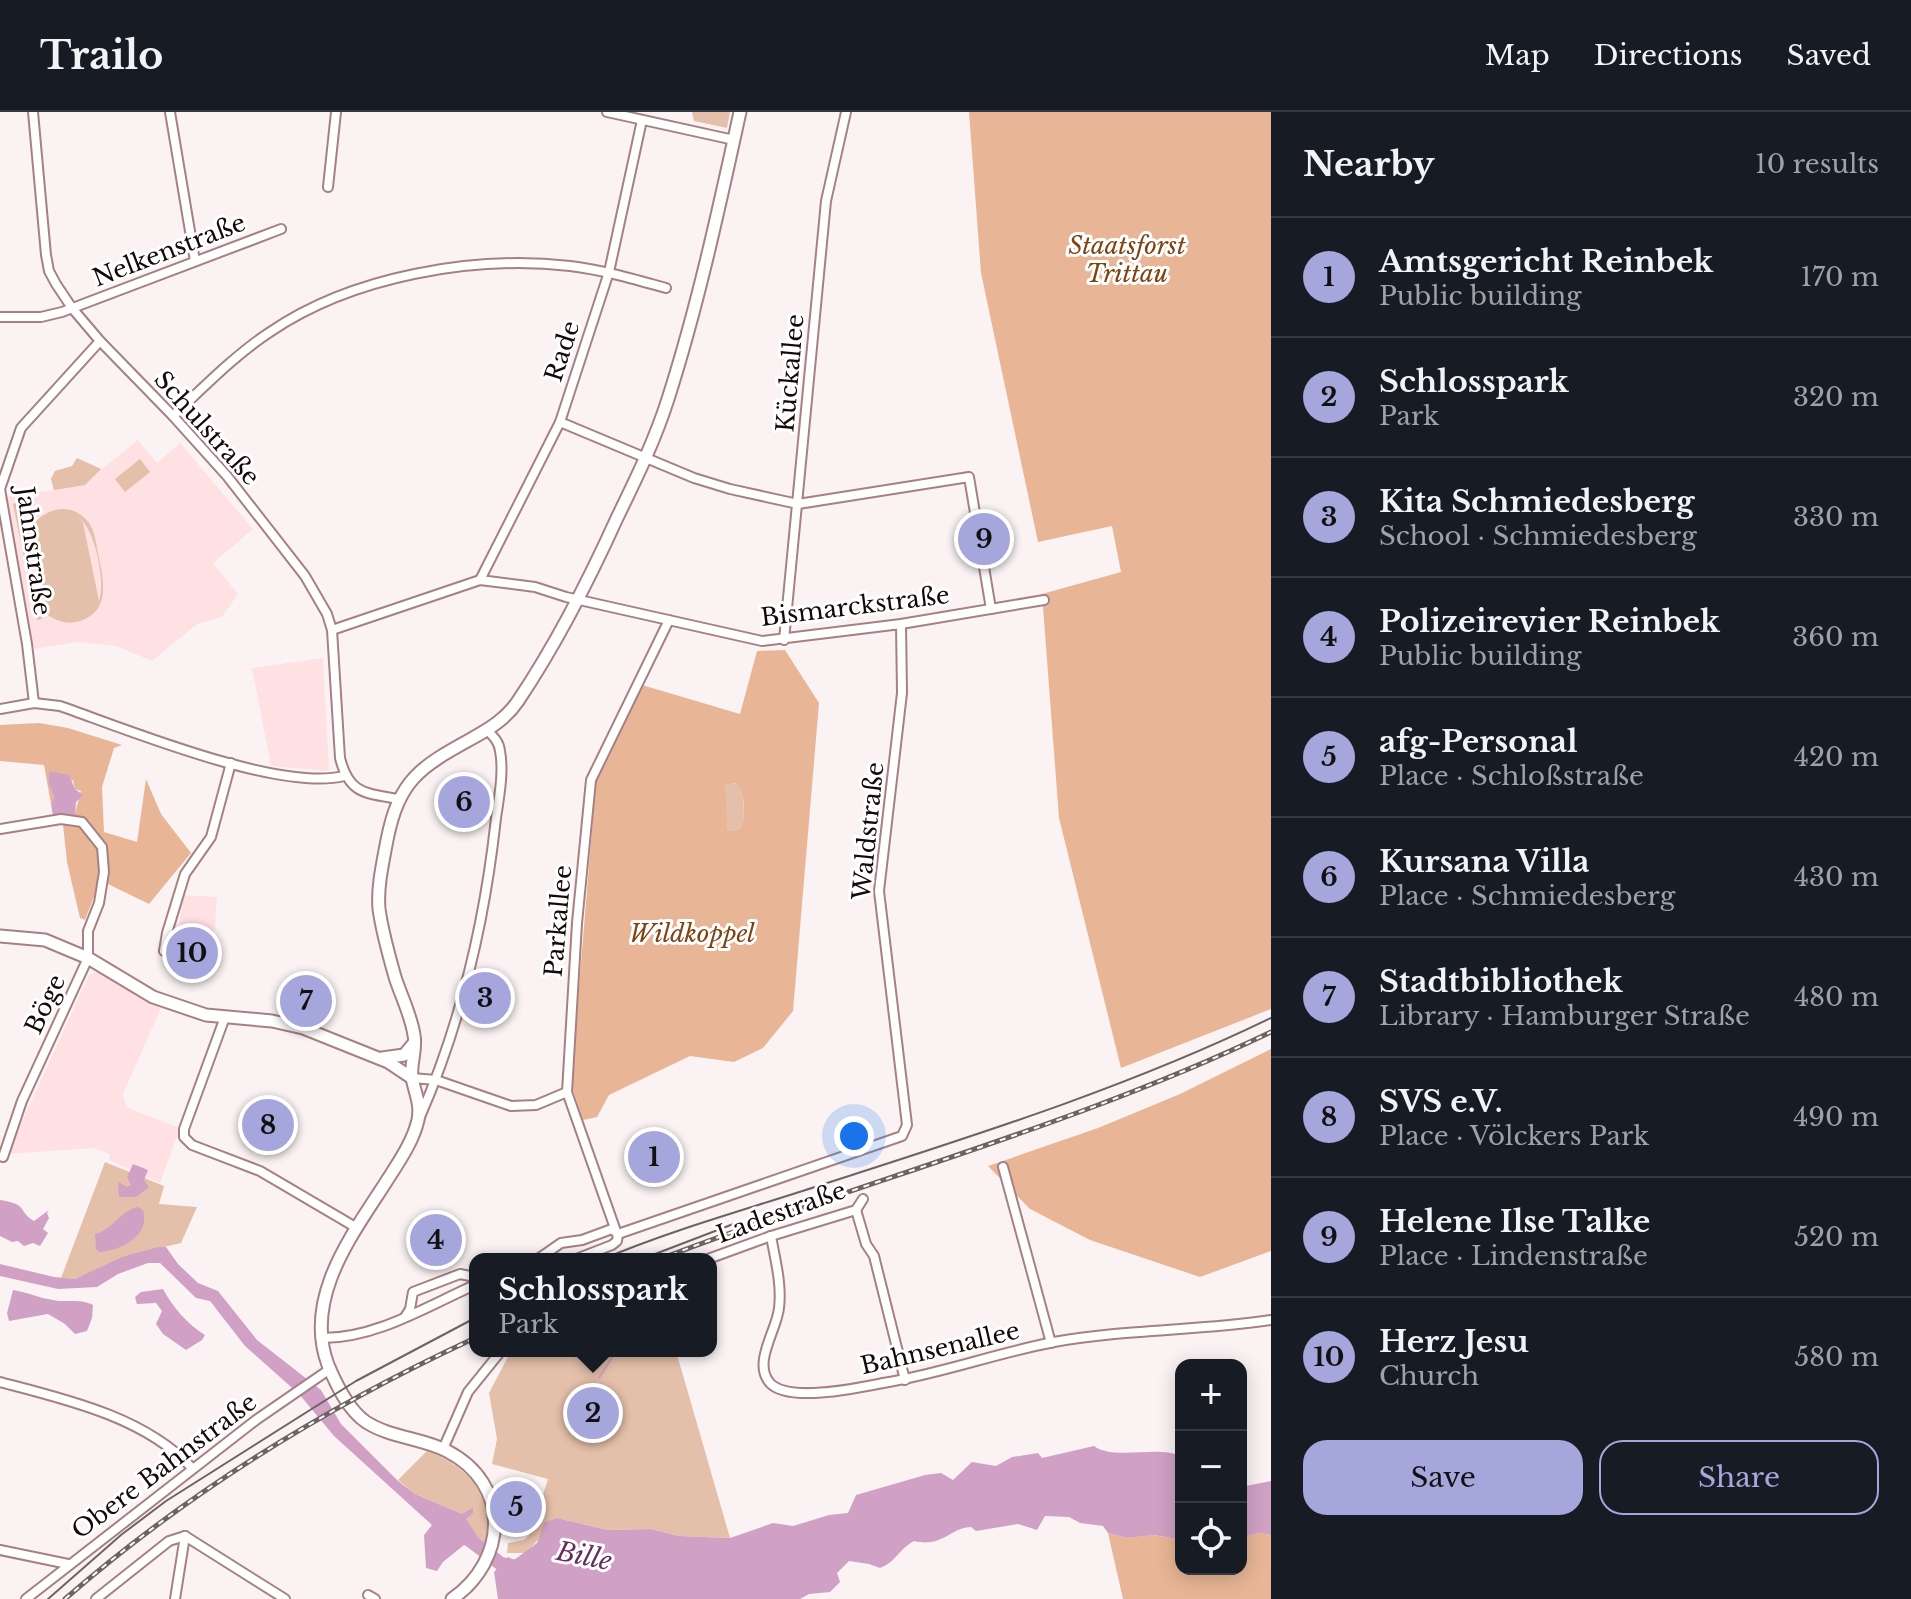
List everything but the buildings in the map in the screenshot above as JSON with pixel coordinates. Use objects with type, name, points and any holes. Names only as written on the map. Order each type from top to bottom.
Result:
[{"type":"main road","points":[[453,1599],[470,1587],[484,1567],[494,1539],[492,1501],[478,1476],[462,1460],[443,1449],[390,1434],[367,1423],[352,1409],[326,1360],[323,1338],[325,1292],[357,1228],[396,1166],[418,1121],[418,1097],[412,1078],[415,1042],[394,974],[379,909],[386,849],[398,799],[412,778],[447,752],[487,730],[515,706],[579,599],[646,457],[667,402],[740,112]]},
{"type":"main road","points":[[0,936],[45,940],[88,958],[153,997],[206,1015],[272,1021],[303,1028],[382,1060],[406,1066],[413,1061]]},
{"type":"main road","points":[[382,1060],[401,1056],[415,1042]]},
{"type":"main road","points":[[382,1060],[412,1078]]},
{"type":"street","name":"Schulstraße","points":[[33,112],[49,271],[72,308],[100,341],[217,465],[305,576],[327,614],[332,630],[340,758],[344,776]]},
{"type":"street","points":[[170,112],[195,261]]},
{"type":"street","points":[[328,187],[336,112]]},
{"type":"street","points":[[607,112],[734,140]]},
{"type":"street","name":"Kückallee","points":[[784,640],[826,201],[846,112]]},
{"type":"street","name":"Rade","points":[[480,580],[560,422],[609,272],[642,120]]},
{"type":"street","name":"Nelkenstraße","points":[[0,317],[47,316],[281,229]]},
{"type":"street","points":[[173,416],[271,331],[347,294],[423,272],[468,266],[536,264],[609,272],[666,288]]},
{"type":"street","name":"Jahnstraße","points":[[34,703],[0,489],[21,428],[100,341]]},
{"type":"street","points":[[560,422],[718,485],[798,504],[969,477],[991,609]]},
{"type":"street","points":[[332,630],[480,580]]},
{"type":"street","name":"Bismarckstraße","points":[[480,580],[535,587],[762,641],[901,624],[1044,600]]},
{"type":"street","name":"Parkallee","points":[[618,1234],[567,1092],[575,947],[591,780],[669,620]]},
{"type":"street","name":"Waldstraße","points":[[842,1157],[902,1136],[907,1125],[879,891],[902,693],[901,624]]},
{"type":"street","points":[[0,709],[34,703],[60,706],[231,763],[280,774],[344,776],[358,789],[398,799]]},
{"type":"street","points":[[418,1121],[436,1080],[478,935],[494,842],[501,757],[497,740],[487,730]]},
{"type":"street","points":[[164,951],[185,874],[211,837],[231,763]]},
{"type":"street","name":"Böge","points":[[0,829],[68,819],[87,825],[102,847],[104,872],[99,903],[88,931],[88,958],[22,1101],[3,1157]]},
{"type":"street","points":[[225,1017],[184,1129],[184,1137],[203,1151],[260,1171],[357,1228]]},
{"type":"street","points":[[412,1078],[436,1080],[511,1106],[536,1105],[567,1092]]},
{"type":"street","points":[[618,1234],[842,1157],[855,1165]]},
{"type":"street","points":[[1003,1167],[1051,1343]]},
{"type":"street","name":"Ladestraße","points":[[717,1256],[856,1210],[863,1199]]},
{"type":"street","points":[[856,1210],[866,1244],[874,1256],[905,1380]]},
{"type":"street","points":[[547,1253],[561,1243],[582,1240],[612,1229],[618,1234]]},
{"type":"street","points":[[591,1253],[612,1245],[617,1241],[618,1234]]},
{"type":"street","name":"Bahnsenallee","points":[[771,1236],[780,1287],[779,1310],[765,1354],[764,1369],[773,1386],[799,1393],[905,1380],[1051,1343],[1095,1336],[1271,1320]]},
{"type":"street","points":[[405,1317],[413,1292],[460,1274],[469,1276]]},
{"type":"street","points":[[323,1338],[353,1335],[405,1317],[469,1288]]},
{"type":"street","points":[[443,1449],[468,1392],[496,1357]]},
{"type":"street","name":"Obere Bahnstraße","points":[[26,1599],[192,1468],[330,1369]]},
{"type":"street","points":[[0,1382],[81,1403],[114,1416],[180,1454],[192,1468]]},
{"type":"street","points":[[96,1599],[169,1541],[185,1536],[285,1599]]},
{"type":"street","points":[[175,1599],[185,1536]]},
{"type":"street","points":[[0,1550],[68,1564]]},
{"type":"shaded area","points":[[692,112],[730,112],[727,128],[694,121]]},
{"type":"shaded area","points":[[138,440],[157,463],[180,443],[253,529],[213,563],[238,594],[222,617],[197,624],[152,661],[116,646],[78,642],[35,649],[30,639],[5,497],[54,490],[51,479],[55,471],[72,466],[77,458],[102,469]]},
{"type":"shaded area","points":[[77,458],[101,469],[85,485],[54,490],[51,479],[55,471],[72,466]]},
{"type":"shaded area","points":[[140,459],[150,472],[125,492],[115,479]]},
{"type":"shaded area","points":[[19,502],[26,536],[38,520],[54,510],[72,511],[89,523],[95,538],[103,583],[101,602],[90,616],[80,621],[64,622],[41,609],[42,619],[37,620],[13,504]],"holes":[[[79,518],[85,524],[90,533],[98,556],[101,582],[99,601],[83,523]],[[36,523],[38,531],[32,533],[47,611],[33,581],[29,555],[32,531]]]},
{"type":"shaded area","points":[[323,658],[329,771],[271,766],[252,668]]},
{"type":"shaded area","points":[[738,783],[743,800],[743,817],[740,829],[728,831],[724,785]]},
{"type":"shaded area","points":[[182,895],[217,897],[214,937],[179,935]]},
{"type":"shaded area","points":[[96,972],[161,1008],[123,1094],[126,1107],[180,1128],[160,1183],[109,1160],[110,1154],[94,1148],[7,1154],[89,975]]},
{"type":"shaded area","points":[[105,1162],[164,1186],[159,1204],[197,1207],[181,1243],[143,1252],[75,1279],[61,1278]]},
{"type":"shaded area","points":[[508,1357],[678,1357],[730,1538],[679,1536],[651,1529],[608,1530],[557,1518],[525,1553],[507,1553],[508,1543],[524,1540],[530,1534],[548,1479],[492,1464],[497,1439],[489,1393]]},
{"type":"shaded area","points":[[427,1451],[455,1465],[476,1487],[487,1514],[488,1530],[484,1546],[462,1514],[415,1494],[398,1480]]},
{"type":"green space","name":"Staatsforst Trittau","points":[[969,112],[1271,112],[1271,1009],[1121,1068],[1059,818],[1042,594],[1121,572],[1112,526],[1038,542],[981,273]]},
{"type":"green space","name":"Wildkoppel","points":[[785,650],[819,703],[793,1011],[763,1048],[734,1062],[690,1056],[609,1095],[597,1117],[583,1120],[571,1084],[596,781],[642,685],[740,714],[757,651]],"holes":[[[737,783],[744,806],[742,823],[740,829],[728,831],[725,785]]]},
{"type":"green space","points":[[39,723],[68,728],[122,745],[114,748],[102,787],[104,832],[137,842],[146,779],[161,814],[191,853],[149,904],[101,878],[85,920],[80,918],[67,862],[63,825],[72,824],[81,791],[75,789],[73,780],[49,785],[54,797],[51,804],[44,765],[0,761],[0,725]]},
{"type":"green space","points":[[1271,1049],[1271,1251],[1200,1277],[1090,1240],[1030,1209],[988,1166],[1098,1128],[1180,1094]]},
{"type":"green space","points":[[1108,1533],[1127,1538],[1153,1535],[1175,1539],[1175,1575],[1247,1575],[1247,1536],[1271,1535],[1271,1599],[1123,1599]]},
{"type":"water","points":[[49,771],[69,775],[75,789],[83,795],[76,802],[75,815],[53,816],[51,804],[54,797],[49,785]]},
{"type":"water","points":[[133,1164],[148,1170],[144,1180],[149,1187],[136,1197],[119,1197],[118,1182],[127,1187],[131,1185],[127,1177]]},
{"type":"water","points":[[0,1200],[19,1206],[34,1221],[49,1210],[49,1218],[43,1229],[48,1233],[40,1246],[33,1243],[24,1246],[0,1236]]},
{"type":"water","points":[[137,1207],[143,1210],[144,1219],[138,1234],[116,1249],[99,1252],[95,1234]]},
{"type":"water","points":[[166,1247],[198,1283],[218,1291],[257,1340],[321,1390],[341,1424],[398,1481],[415,1494],[462,1514],[473,1508],[473,1513],[466,1519],[484,1546],[482,1551],[464,1545],[437,1571],[426,1568],[424,1535],[432,1525],[334,1436],[299,1394],[245,1346],[210,1301],[196,1298],[160,1263],[148,1263],[118,1274],[97,1287],[58,1289],[0,1276],[0,1264],[75,1279],[122,1257]]},
{"type":"water","points":[[163,1289],[181,1315],[205,1335],[186,1350],[163,1334],[156,1324],[162,1311],[156,1303],[137,1304],[135,1297],[141,1292]]},
{"type":"water","points":[[13,1290],[58,1301],[93,1305],[87,1331],[75,1334],[48,1314],[9,1321],[7,1313]]},
{"type":"water","points":[[1094,1446],[1113,1452],[1175,1454],[1175,1539],[1154,1535],[1127,1538],[1108,1533],[1103,1526],[1080,1523],[1069,1517],[1045,1516],[1037,1530],[1018,1524],[976,1531],[971,1527],[932,1542],[914,1541],[880,1568],[849,1561],[837,1573],[840,1582],[830,1592],[809,1594],[800,1599],[498,1599],[494,1572],[508,1557],[514,1560],[537,1543],[544,1523],[557,1518],[608,1530],[651,1529],[679,1536],[730,1538],[773,1523],[793,1526],[829,1515],[848,1513],[856,1495],[925,1475],[941,1473],[953,1480],[972,1462],[996,1466],[1012,1457],[1038,1453],[1042,1458]]},
{"type":"water","points":[[1271,1481],[1271,1535],[1247,1536],[1247,1486]]},
{"type":"waterway","points":[[599,1378],[612,1357]]},
{"type":"waterway","name":"Bille","points":[[467,1538],[501,1564],[517,1567]]},
{"type":"tram line","points":[[618,1253],[1105,1089],[1271,1018]]},
{"type":"tram line","points":[[658,1253],[736,1223]]},
{"type":"tram line","points":[[48,1599],[121,1535],[166,1501],[356,1381],[469,1321]]},
{"type":"railway","points":[[676,1253],[1045,1125],[1197,1066],[1271,1032]]},
{"type":"railway","points":[[65,1599],[160,1523],[261,1454],[366,1392],[469,1341]]},
{"type":"place","name":"Helene Ilse Talke","points":[[984,539]]},
{"type":"place","name":"Kursana Villa","points":[[464,802]]},
{"type":"place","name":"Herz Jesu","points":[[192,953]]},
{"type":"place","name":"Kita Schmiedesberg","points":[[485,998]]},
{"type":"place","name":"Stadtbibliothek","points":[[306,1001]]},
{"type":"place","name":"SVS e.V.","points":[[268,1125]]},
{"type":"place","name":"Amtsgericht Reinbek","points":[[654,1157]]},
{"type":"place","name":"Polizeirevier Reinbek","points":[[436,1240]]},
{"type":"place","name":"Schlosspark","points":[[593,1413]]},
{"type":"place","name":"afg-Personal","points":[[516,1507]]}]
